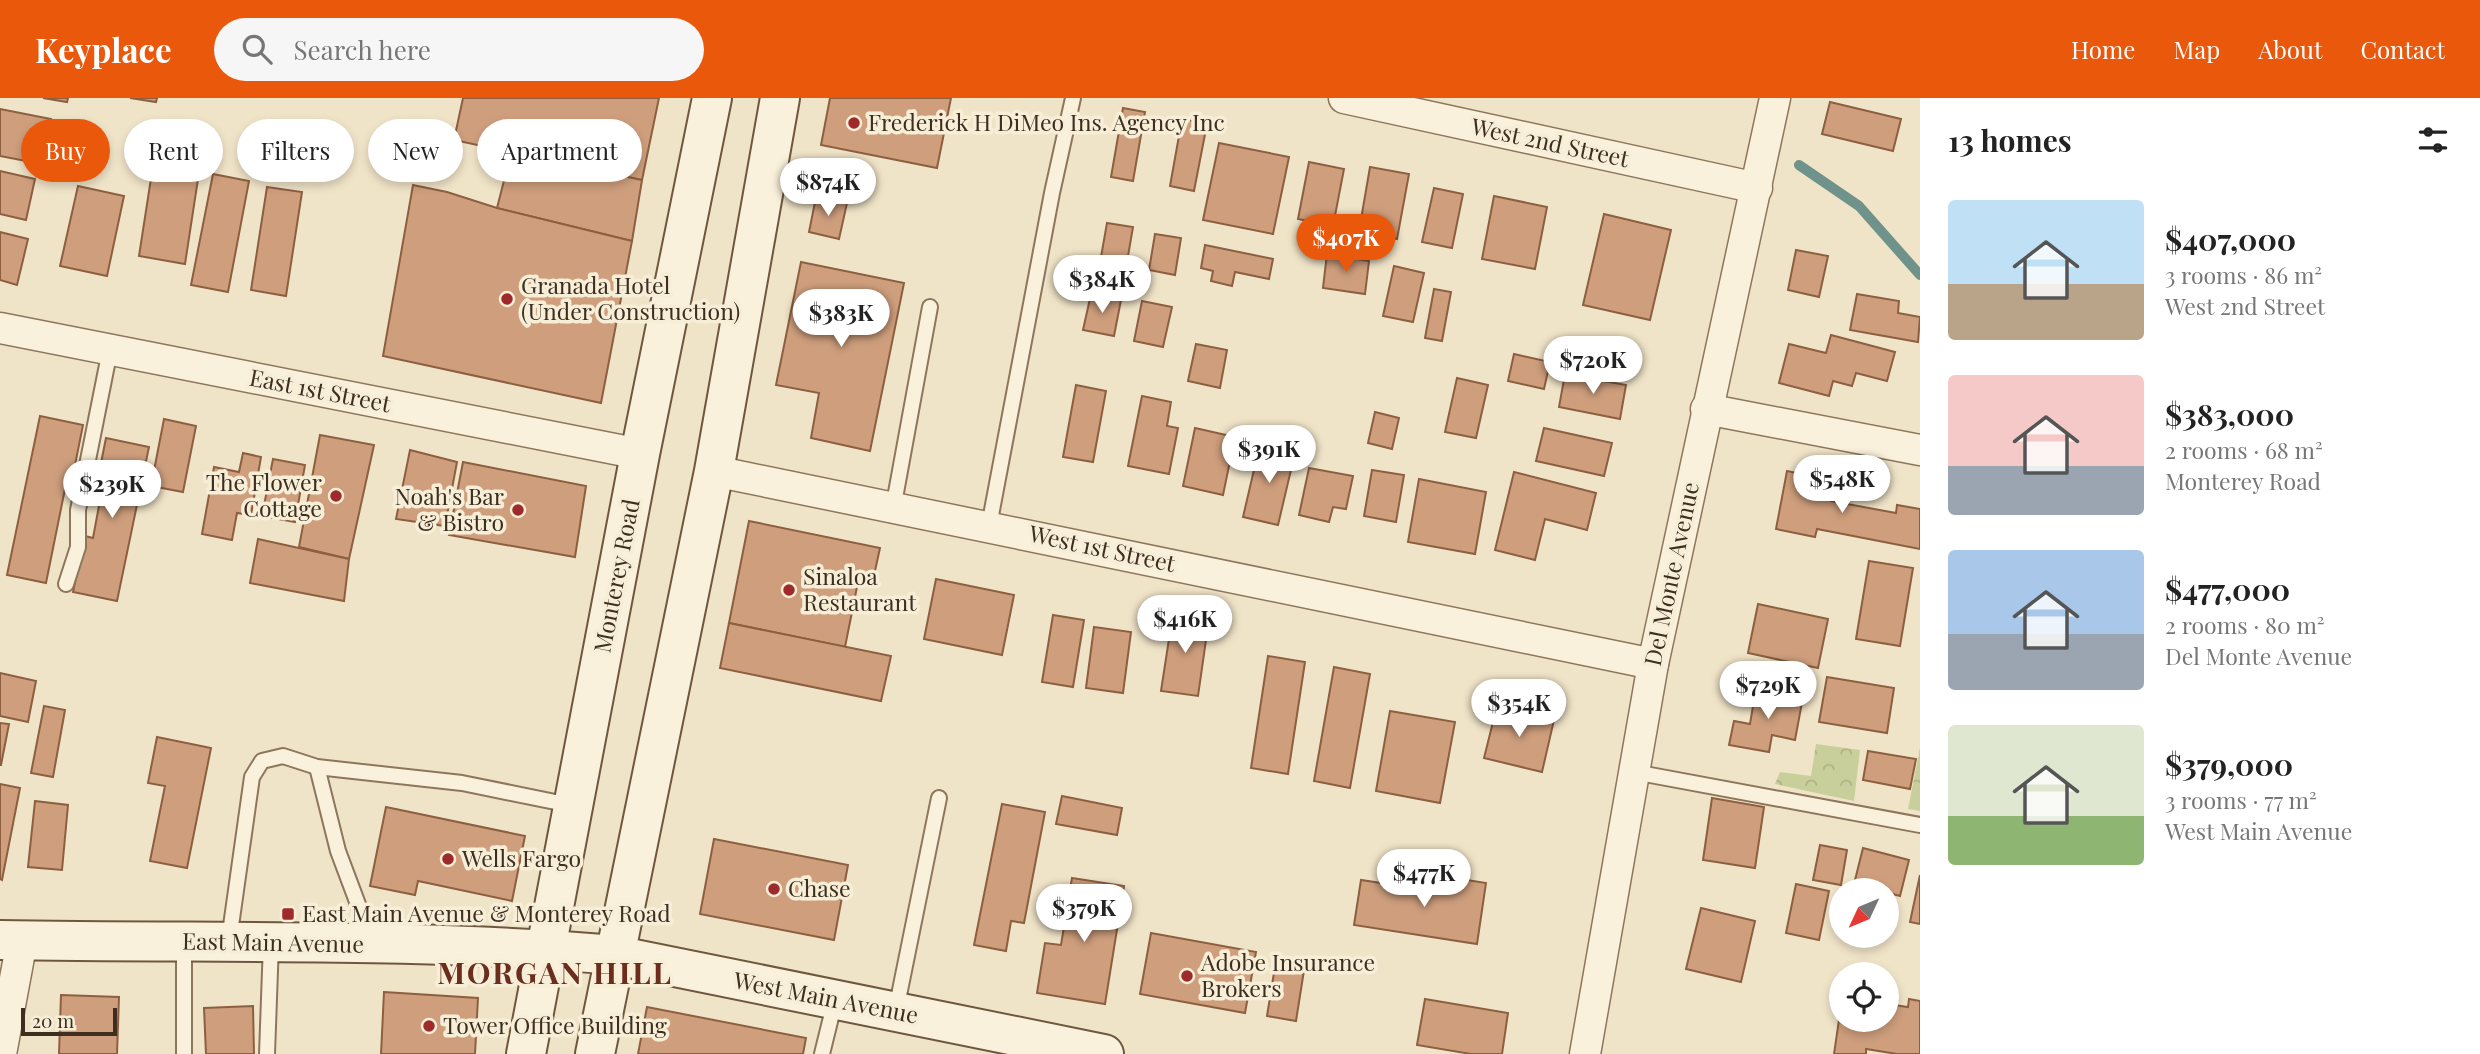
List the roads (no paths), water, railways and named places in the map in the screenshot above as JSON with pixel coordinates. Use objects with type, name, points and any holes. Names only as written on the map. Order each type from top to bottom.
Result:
[{"type":"main road","name":"Monterey Road","points":[[526,1054],[640,454],[712,98]]},
{"type":"main road","points":[[595,1054],[714,471],[780,98]]},
{"type":"main road","name":"East Main Avenue","points":[[11,940],[229,941],[547,949]]},
{"type":"main road","name":"West Main Avenue","points":[[547,949],[615,955],[1090,1053]]},
{"type":"street","name":"West 2nd Street","points":[[1343,98],[1757,188]]},
{"type":"street","name":"Del Monte Avenue","points":[[1585,1054],[1653,664],[1775,98]]},
{"type":"street","name":"East 1st Street","points":[[0,328],[640,454]]},
{"type":"street","points":[[1706,409],[1920,450]]},
{"type":"street","name":"West 1st Street","points":[[714,471],[1653,664]]},
{"type":"street","points":[[1,1054],[11,940]]},
{"type":"lane","points":[[989,526],[1052,193],[1073,98]]},
{"type":"lane","points":[[893,509],[930,307]]},
{"type":"lane","points":[[66,584],[78,547],[78,510],[110,350]]},
{"type":"lane","points":[[229,941],[252,777],[262,761],[283,756],[317,767],[462,783],[574,806]]},
{"type":"lane","points":[[317,767],[338,851],[373,944]]},
{"type":"lane","points":[[1634,772],[1920,825]]},
{"type":"lane","points":[[895,1012],[939,798]]},
{"type":"lane","points":[[184,941],[184,1054]]},
{"type":"lane","points":[[267,1054],[271,942]]},
{"type":"lane","points":[[822,1054],[835,1000]]},
{"type":"waterway","points":[[1799,165],[1859,206],[1920,275]]},
{"type":"place","name":"Frederick H DiMeo Ins. Agency Inc","points":[[854,123]]},
{"type":"place","name":"Granada Hotel (Under Construction)","points":[[507,299]]},
{"type":"place","name":"The Flower Cottage","points":[[336,496]]},
{"type":"place","name":"Noah's Bar & Bistro","points":[[518,510]]},
{"type":"place","name":"Sinaloa Restaurant","points":[[789,590]]},
{"type":"place","name":"Wells Fargo","points":[[448,859]]},
{"type":"place","name":"Chase","points":[[774,889]]},
{"type":"place","name":"East Main Avenue & Monterey Road","points":[[288,914]]},
{"type":"place","name":"Adobe Insurance Brokers","points":[[1187,976]]},
{"type":"place","name":"Tower Office Building","points":[[429,1026]]},
{"type":"district","name":"MORGAN HILL","points":[[555,974]]}]
